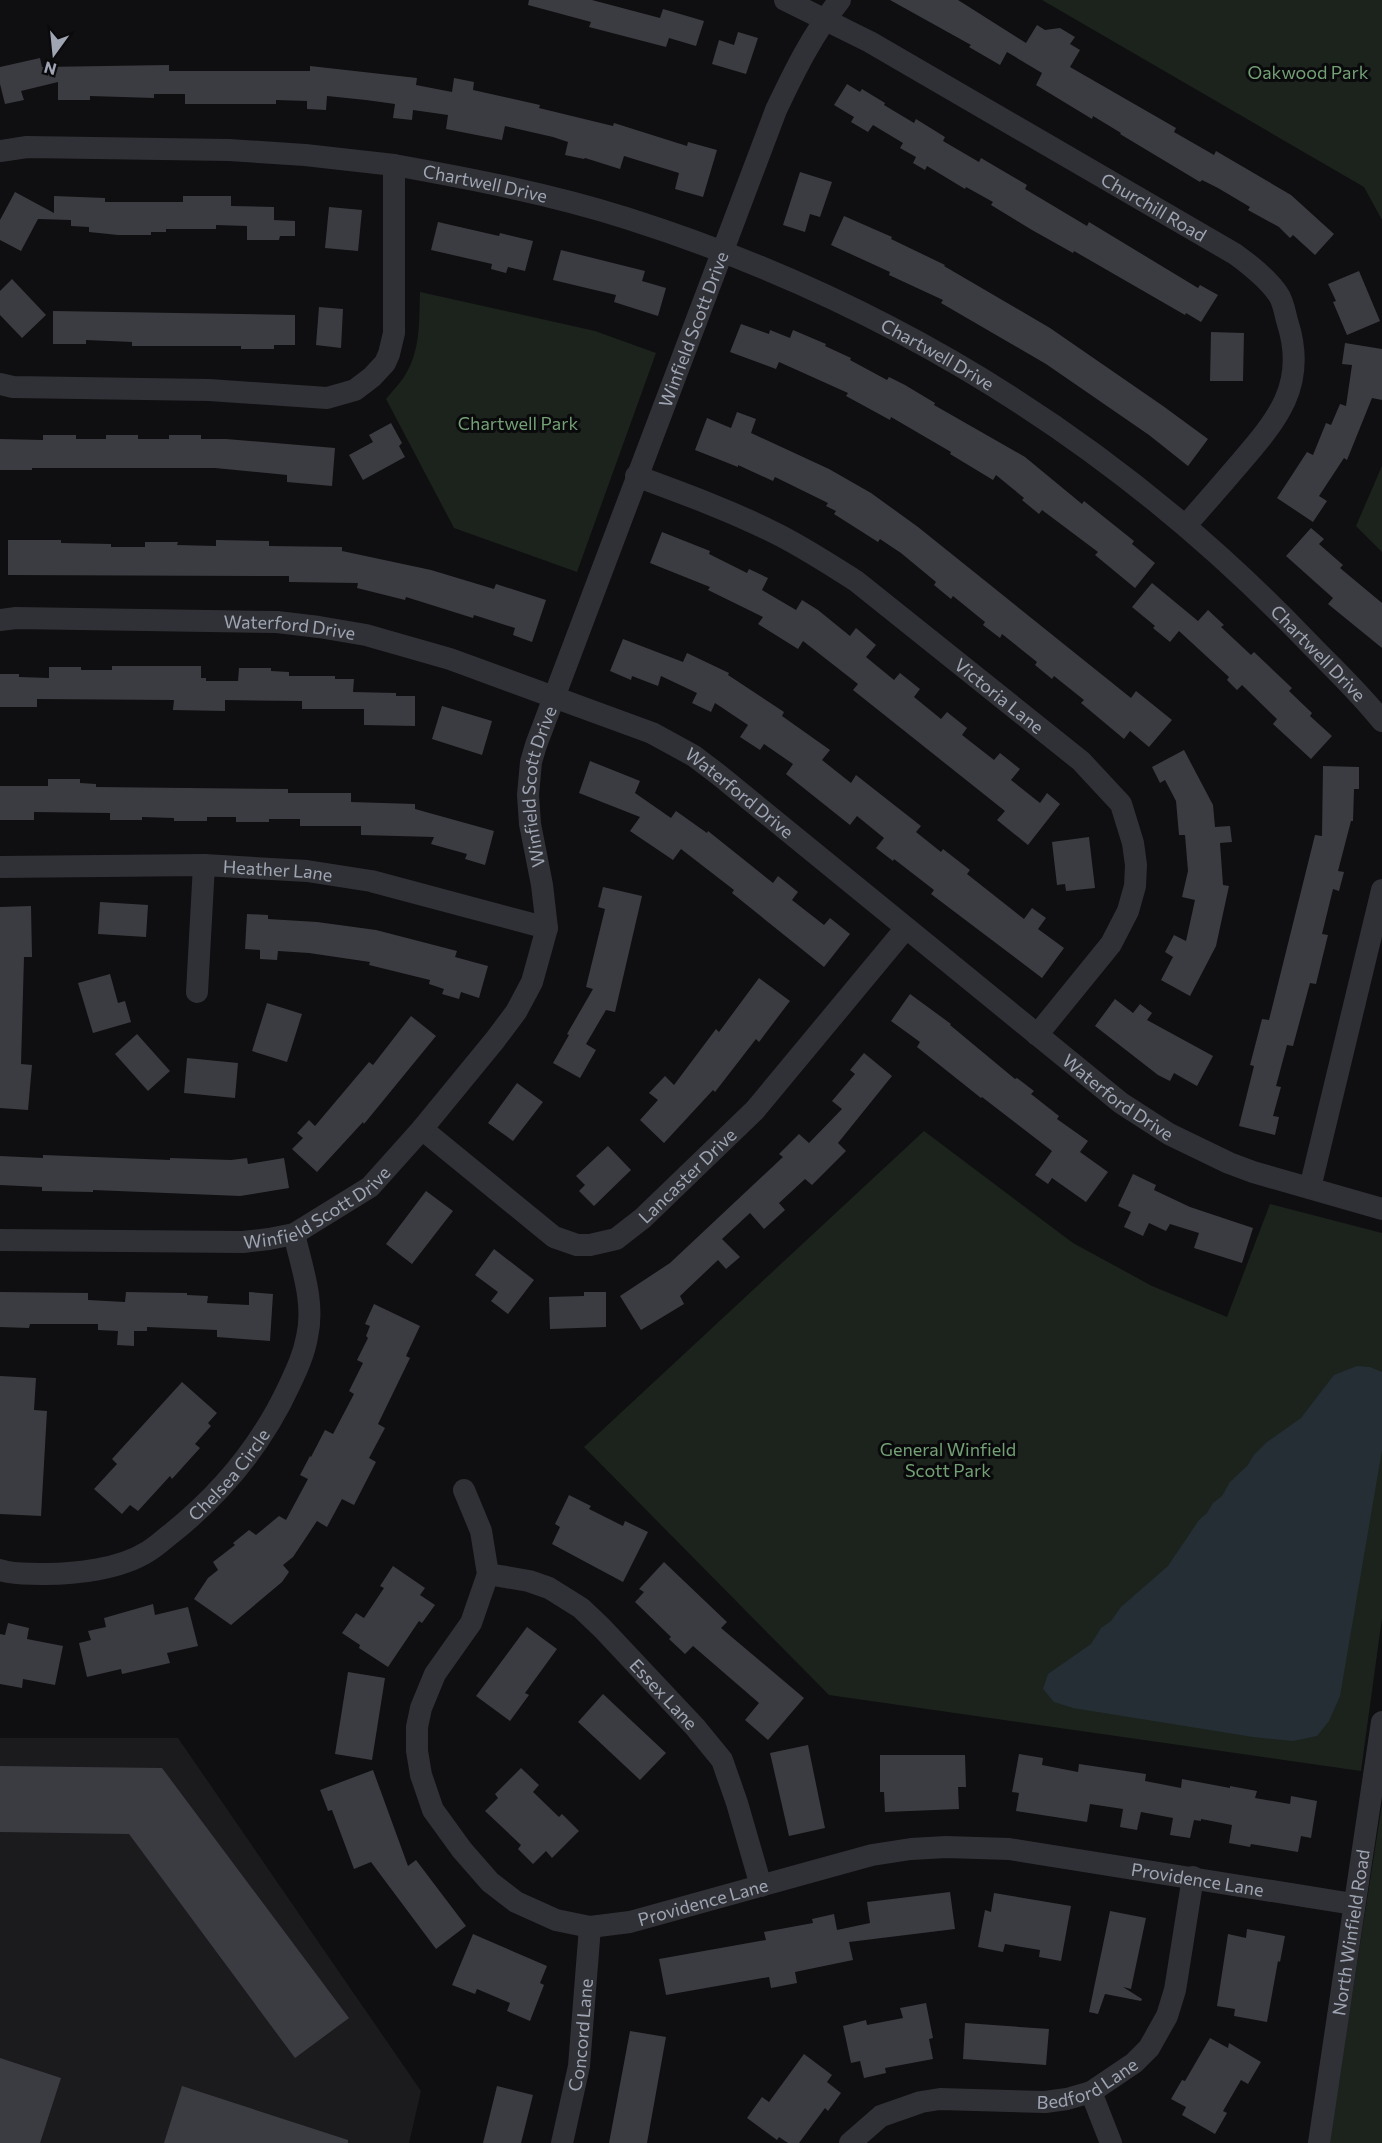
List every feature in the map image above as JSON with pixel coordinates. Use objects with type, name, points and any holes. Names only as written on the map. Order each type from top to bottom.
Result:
[{"type":"street","name":"Churchill Road","points":[[786,0],[870,42],[1235,254],[1252,267],[1279,296],[1292,337],[1294,357],[1292,379],[1286,401],[1269,429],[1186,525]]},
{"type":"street","name":"Winfield Scott Drive","points":[[0,1240],[243,1242],[294,1234],[370,1187],[422,1129],[516,1012],[532,982],[547,928],[542,885],[530,824],[528,795],[531,762],[552,698],[776,110],[824,19],[840,0]]},
{"type":"street","name":"Chartwell Drive","points":[[0,151],[27,147],[229,150],[305,155],[394,165],[497,184],[564,200],[625,218],[721,252],[808,287],[866,314],[981,377],[1084,445],[1186,525],[1280,613],[1382,721]]},
{"type":"street","points":[[0,384],[13,387],[209,390],[327,398],[355,390],[385,363],[393,344],[394,165]]},
{"type":"street","name":"Victoria Lane","points":[[636,476],[775,532],[856,581],[1081,761],[1121,804],[1133,843],[1136,866],[1135,886],[1128,911],[1111,944],[1037,1035]]},
{"type":"street","name":"Waterford Drive","points":[[0,620],[28,618],[242,621],[319,627],[366,635],[416,648],[652,733],[694,756],[1120,1103],[1168,1134],[1196,1149],[1237,1166],[1382,1209]]},
{"type":"street","points":[[197,992],[204,865]]},
{"type":"street","name":"Heather Lane","points":[[0,867],[204,865],[307,871],[371,881],[547,928]]},
{"type":"street","points":[[1310,1188],[1382,890]]},
{"type":"street","name":"Lancaster Drive","points":[[422,1129],[554,1237],[577,1245],[590,1245],[616,1239],[651,1210],[755,1110],[906,928]]},
{"type":"street","name":"Chelsea Circle","points":[[0,1570],[18,1573],[82,1572],[108,1567],[146,1553],[186,1521],[231,1478],[259,1441],[280,1406],[301,1358],[307,1336],[309,1305],[294,1234]]},
{"type":"street","name":"Providence Lane","points":[[464,1490],[481,1531],[488,1574],[471,1623],[435,1674],[421,1708],[417,1727],[417,1750],[421,1775],[433,1810],[462,1850],[489,1882],[516,1902],[533,1911],[556,1920],[590,1927],[653,1917],[872,1856],[946,1846],[1009,1849],[1353,1904]]},
{"type":"street","name":"Essex Lane","points":[[488,1574],[529,1581],[549,1588],[581,1608],[695,1727],[722,1760],[761,1886]]},
{"type":"street","name":"North Winfield Road","points":[[1319,2143],[1382,1722]]},
{"type":"street","name":"Bedford Lane","points":[[850,2143],[881,2116],[921,2102],[940,2099],[1045,2102],[1067,2099],[1091,2092],[1134,2063],[1149,2048],[1167,2016],[1175,1990],[1192,1877]]},
{"type":"street","name":"Concord Lane","points":[[562,2143],[579,2066],[590,1927]]},
{"type":"street","points":[[1091,2092],[1111,2143]]},
{"type":"shaded area","points":[[1357,1366],[1370,1367],[1382,1372],[1382,1450],[1340,1696],[1329,1721],[1317,1736],[1293,1741],[1253,1737],[1073,1708],[1054,1702],[1043,1689],[1048,1674],[1091,1644],[1101,1628],[1111,1621],[1121,1607],[1168,1566],[1199,1520],[1222,1496],[1230,1482],[1267,1442],[1301,1418],[1334,1375]]},
{"type":"shaded area","points":[[0,1738],[178,1738],[421,2091],[409,2143],[0,2143]]},
{"type":"green space","name":"Oakwood Park","points":[[1042,0],[1382,0],[1382,220],[1364,187]]},
{"type":"green space","name":"Chartwell Park","points":[[420,292],[595,331],[656,353],[577,572],[454,528],[386,399],[404,377],[414,357],[418,336]]},
{"type":"green space","points":[[1382,466],[1382,552],[1356,526]]},
{"type":"green space","name":"General Winfield Scott Park","points":[[924,1131],[1073,1243],[1152,1286],[1227,1317],[1270,1204],[1382,1233],[1382,1618],[1361,1771],[829,1695],[584,1447]]},
{"type":"green space","points":[[1382,1804],[1382,2143],[1329,2143]]},
{"type":"building","points":[[529,0],[592,0],[660,18],[663,9],[704,21],[696,46],[669,38],[666,47],[589,27],[591,22],[528,5]]},
{"type":"building","points":[[890,0],[958,0],[1026,43],[1037,25],[1045,30],[1060,28],[1075,37],[1070,44],[1080,50],[1070,67],[1176,128],[1174,132],[1214,155],[1216,151],[1291,195],[1334,234],[1315,255],[1293,235],[1290,238],[1279,227],[1248,210],[1250,207],[1202,180],[1200,182],[1093,116],[1092,119],[1036,85],[1042,73],[1007,52],[1000,65],[969,47],[971,45]]},
{"type":"building","points":[[738,32],[758,38],[746,74],[712,64],[719,40],[734,45]]},
{"type":"building","points":[[40,58],[42,67],[169,65],[169,71],[310,71],[310,66],[417,78],[416,85],[452,92],[454,78],[474,82],[473,90],[540,105],[539,108],[613,126],[614,123],[687,146],[688,142],[717,150],[703,197],[675,189],[679,173],[624,156],[620,169],[585,158],[565,155],[568,142],[553,137],[505,126],[502,140],[446,129],[448,115],[413,110],[412,120],[393,118],[395,104],[366,100],[327,96],[326,110],[307,109],[307,101],[276,100],[276,104],[185,104],[185,94],[154,94],[154,98],[90,96],[90,100],[58,100],[58,82],[21,91],[24,100],[5,104],[0,84],[0,67]]},
{"type":"building","points":[[847,84],[860,92],[862,89],[914,123],[916,119],[945,137],[943,141],[979,162],[981,158],[1027,185],[1025,189],[1087,226],[1089,222],[1198,288],[1200,285],[1218,295],[1201,322],[1032,230],[991,205],[993,202],[966,187],[965,189],[927,166],[925,170],[913,163],[916,157],[900,148],[903,143],[873,125],[868,132],[851,122],[854,117],[834,105]]},
{"type":"building","points":[[800,172],[832,182],[820,217],[810,214],[805,232],[783,225]]},
{"type":"building","points":[[15,192],[54,213],[54,196],[105,198],[105,202],[183,202],[183,196],[231,196],[231,206],[274,207],[274,220],[295,221],[295,236],[280,236],[279,240],[247,240],[247,226],[216,225],[216,229],[166,229],[166,232],[151,232],[151,235],[118,235],[89,232],[89,227],[71,226],[71,220],[38,219],[21,251],[0,240],[0,220]]},
{"type":"building","points":[[329,207],[362,210],[358,251],[325,248]]},
{"type":"building","points":[[844,216],[892,237],[891,239],[945,265],[1050,328],[1208,439],[1188,466],[1149,435],[1046,364],[941,303],[943,300],[831,245]]},
{"type":"building","points":[[438,222],[533,241],[525,271],[508,267],[506,273],[491,269],[492,264],[431,250]]},
{"type":"building","points":[[561,250],[645,271],[642,281],[666,288],[658,316],[614,302],[616,295],[553,280]]},
{"type":"building","points":[[1359,271],[1380,321],[1347,335],[1328,284]]},
{"type":"building","points":[[12,279],[46,315],[22,338],[0,315],[0,291]]},
{"type":"building","points":[[319,307],[343,309],[341,348],[316,345]]},
{"type":"building","points":[[53,311],[295,315],[295,345],[274,345],[274,349],[241,349],[241,346],[132,346],[132,342],[86,340],[86,344],[53,344]]},
{"type":"building","points":[[741,324],[769,334],[770,330],[790,338],[793,330],[826,344],[825,346],[851,358],[850,360],[887,380],[889,377],[905,385],[935,403],[934,405],[1025,457],[1082,504],[1084,501],[1134,541],[1132,544],[1155,563],[1135,588],[1095,555],[1098,552],[1042,510],[1039,514],[996,475],[993,480],[891,417],[890,420],[846,396],[848,393],[779,362],[776,369],[730,352]]},
{"type":"building","points":[[1211,332],[1244,333],[1243,381],[1210,381]]},
{"type":"building","points":[[1345,343],[1382,349],[1382,400],[1372,398],[1347,460],[1344,458],[1319,496],[1327,501],[1313,522],[1277,498],[1307,452],[1313,455],[1326,423],[1331,425],[1340,404],[1346,406],[1352,365],[1342,364]]},
{"type":"building","points":[[737,412],[756,419],[751,433],[829,469],[871,493],[918,527],[1131,698],[1136,691],[1172,720],[1149,747],[1130,731],[1124,739],[1081,703],[1084,700],[1054,676],[1052,679],[1035,665],[1037,662],[1002,634],[1000,638],[983,625],[985,622],[953,596],[951,599],[934,585],[936,582],[901,553],[880,539],[878,542],[834,514],[836,511],[826,506],[828,503],[775,477],[773,481],[738,465],[738,467],[695,450],[707,418],[731,428]]},
{"type":"building","points":[[391,423],[402,443],[399,446],[405,457],[363,480],[349,455],[373,442],[369,435]]},
{"type":"building","points":[[43,435],[76,435],[76,439],[106,439],[106,435],[138,435],[138,439],[169,439],[169,435],[201,435],[201,439],[335,448],[332,486],[287,482],[287,475],[215,468],[0,470],[0,439],[43,440]]},
{"type":"building","points":[[1311,528],[1324,539],[1319,544],[1343,565],[1340,568],[1382,603],[1382,648],[1328,604],[1333,598],[1286,556]]},
{"type":"building","points":[[662,532],[710,551],[709,554],[747,573],[749,569],[768,578],[762,590],[796,610],[802,600],[850,636],[856,628],[876,645],[866,657],[894,680],[900,673],[920,689],[914,697],[941,719],[947,712],[967,728],[962,735],[994,760],[1000,753],[1020,769],[1011,780],[1040,803],[1047,793],[1060,804],[1028,845],[997,820],[1005,811],[853,690],[858,684],[803,641],[798,649],[758,624],[763,617],[708,590],[710,587],[650,563]]},
{"type":"building","points":[[8,540],[61,540],[61,543],[111,544],[111,547],[145,547],[145,542],[178,542],[177,545],[216,546],[216,540],[269,541],[269,546],[342,547],[342,551],[431,570],[494,589],[496,584],[546,600],[532,642],[513,635],[515,628],[474,615],[473,618],[406,597],[405,600],[357,588],[358,583],[289,582],[289,576],[8,575]]},
{"type":"building","points":[[1152,583],[1198,621],[1208,610],[1224,625],[1221,627],[1251,655],[1254,652],[1292,688],[1289,691],[1312,713],[1310,716],[1332,736],[1311,759],[1273,724],[1277,719],[1242,685],[1237,690],[1227,680],[1229,677],[1179,631],[1170,642],[1132,607]]},
{"type":"building","points":[[623,639],[683,662],[687,653],[729,673],[728,675],[784,712],[782,716],[830,750],[822,760],[851,783],[856,775],[921,826],[916,832],[941,852],[943,849],[970,870],[967,874],[1024,919],[1032,908],[1046,918],[1038,929],[1064,948],[1042,978],[931,894],[934,890],[876,848],[884,838],[857,816],[850,825],[786,774],[793,764],[764,744],[760,750],[740,737],[748,725],[715,703],[711,712],[692,703],[697,693],[661,676],[658,686],[632,676],[631,680],[610,671]]},
{"type":"building","points":[[112,666],[201,666],[201,678],[206,678],[206,681],[238,681],[239,668],[271,668],[271,671],[289,672],[289,676],[335,676],[335,679],[354,679],[353,692],[415,696],[415,726],[364,725],[364,709],[302,709],[302,701],[225,700],[225,711],[173,710],[174,700],[37,699],[37,707],[0,707],[0,674],[49,678],[49,667],[112,670]]},
{"type":"building","points":[[442,706],[492,721],[482,755],[432,739]]},
{"type":"building","points":[[1184,750],[1213,805],[1215,827],[1230,826],[1232,842],[1220,843],[1223,885],[1229,886],[1216,946],[1190,996],[1161,980],[1173,957],[1165,952],[1174,935],[1186,941],[1195,900],[1182,897],[1188,871],[1185,835],[1179,835],[1176,801],[1165,780],[1160,783],[1152,767]]},
{"type":"building","points":[[590,761],[640,781],[635,793],[671,818],[676,811],[707,833],[708,831],[773,883],[778,876],[798,892],[792,900],[824,925],[830,918],[850,934],[824,967],[732,893],[734,890],[681,849],[673,860],[630,831],[640,817],[579,793]]},
{"type":"building","points":[[1323,766],[1359,767],[1359,789],[1354,789],[1353,821],[1351,821],[1338,871],[1344,872],[1339,891],[1333,889],[1322,934],[1328,935],[1316,984],[1310,983],[1293,1046],[1287,1045],[1276,1086],[1281,1087],[1273,1116],[1279,1117],[1275,1135],[1239,1126],[1254,1066],[1250,1065],[1262,1019],[1269,1020],[1315,835],[1322,836]]},
{"type":"building","points":[[48,779],[80,779],[80,783],[96,784],[96,787],[288,789],[288,793],[351,793],[351,802],[415,804],[415,809],[494,831],[485,865],[465,859],[467,854],[431,844],[434,837],[361,835],[361,826],[300,826],[300,819],[269,819],[269,822],[236,822],[236,817],[207,817],[207,821],[174,821],[174,818],[142,817],[142,820],[110,820],[110,813],[34,812],[34,820],[0,820],[0,786],[48,786]]},
{"type":"building","points":[[1089,837],[1095,888],[1066,891],[1065,884],[1057,885],[1052,842]]},
{"type":"building","points":[[603,887],[642,896],[615,1012],[606,1010],[586,1044],[596,1050],[580,1078],[553,1063],[593,989],[586,987],[605,909],[598,907]]},
{"type":"building","points":[[100,902],[148,905],[146,937],[98,934]]},
{"type":"building","points":[[31,906],[32,957],[24,957],[21,1064],[32,1065],[28,1110],[0,1108],[0,907]]},
{"type":"building","points":[[247,914],[268,915],[268,919],[317,922],[376,930],[457,951],[455,957],[488,966],[479,998],[461,992],[459,999],[442,994],[444,989],[429,984],[430,980],[369,965],[370,962],[278,951],[277,960],[260,959],[260,950],[245,949]]},
{"type":"building","points":[[110,974],[118,1003],[125,1001],[131,1022],[93,1033],[78,983]]},
{"type":"building","points":[[759,978],[790,1001],[759,1042],[756,1039],[715,1092],[713,1090],[664,1143],[640,1120],[658,1100],[649,1093],[665,1076],[674,1085],[716,1029],[719,1032]]},
{"type":"building","points":[[910,994],[951,1024],[1015,1079],[1017,1078],[1034,1091],[1031,1094],[1059,1116],[1057,1119],[1088,1141],[1080,1152],[1108,1172],[1086,1202],[1052,1178],[1048,1184],[1035,1175],[1052,1151],[917,1047],[920,1042],[891,1021]]},
{"type":"building","points":[[1115,999],[1133,1013],[1140,1004],[1152,1013],[1147,1020],[1213,1056],[1197,1086],[1174,1073],[1170,1081],[1158,1075],[1095,1026]]},
{"type":"building","points":[[267,1003],[302,1014],[287,1062],[252,1051]]},
{"type":"building","points":[[411,1016],[436,1036],[364,1124],[363,1122],[317,1172],[292,1149],[303,1138],[297,1133],[309,1120],[315,1126],[369,1062],[373,1065]]},
{"type":"building","points":[[137,1034],[170,1071],[148,1091],[115,1054]]},
{"type":"building","points":[[864,1053],[892,1076],[838,1143],[846,1151],[812,1185],[805,1179],[779,1203],[785,1210],[764,1229],[750,1213],[722,1239],[740,1257],[726,1269],[718,1260],[680,1296],[684,1304],[641,1330],[620,1296],[670,1263],[783,1157],[779,1154],[799,1134],[809,1143],[842,1109],[832,1101],[855,1074],[850,1070]]},
{"type":"building","points":[[187,1058],[238,1063],[235,1098],[184,1093]]},
{"type":"building","points":[[517,1083],[543,1102],[513,1141],[488,1123]]},
{"type":"building","points":[[608,1146],[631,1170],[594,1206],[579,1191],[585,1185],[576,1176]]},
{"type":"building","points":[[43,1155],[170,1160],[170,1158],[231,1160],[247,1158],[248,1164],[284,1158],[289,1188],[240,1196],[93,1190],[93,1192],[42,1191],[42,1187],[0,1185],[0,1156],[43,1158]]},
{"type":"building","points":[[1133,1174],[1156,1185],[1154,1190],[1190,1207],[1253,1228],[1242,1263],[1194,1248],[1199,1233],[1170,1224],[1166,1231],[1149,1223],[1143,1236],[1124,1227],[1131,1212],[1118,1206]]},
{"type":"building","points":[[426,1191],[453,1211],[412,1264],[386,1244]]},
{"type":"building","points":[[494,1249],[534,1280],[508,1314],[491,1301],[498,1292],[475,1275]]},
{"type":"building","points":[[0,1292],[88,1293],[88,1300],[125,1302],[126,1292],[187,1293],[187,1295],[208,1296],[207,1303],[249,1305],[249,1292],[273,1294],[270,1341],[217,1337],[217,1330],[147,1327],[147,1331],[134,1331],[134,1346],[117,1345],[118,1331],[98,1330],[98,1324],[30,1324],[29,1328],[0,1327]]},
{"type":"building","points":[[584,1292],[606,1292],[606,1327],[550,1329],[549,1297],[584,1296]]},
{"type":"building","points":[[374,1304],[420,1326],[406,1356],[410,1358],[378,1424],[385,1428],[369,1458],[376,1462],[354,1505],[342,1499],[327,1527],[317,1521],[293,1557],[283,1565],[289,1572],[282,1582],[231,1625],[194,1599],[208,1578],[218,1570],[213,1562],[235,1545],[233,1543],[249,1530],[256,1535],[279,1516],[286,1520],[308,1479],[300,1475],[310,1456],[325,1430],[333,1434],[354,1394],[349,1391],[363,1363],[357,1360],[368,1338],[366,1336],[370,1326],[365,1324]]},
{"type":"building","points":[[0,1376],[36,1378],[34,1410],[47,1411],[41,1516],[0,1514]]},
{"type":"building","points":[[182,1382],[217,1413],[208,1423],[211,1426],[195,1444],[200,1448],[172,1479],[170,1476],[138,1511],[130,1505],[122,1514],[94,1489],[117,1464],[112,1459]]},
{"type":"building","points":[[569,1495],[591,1506],[589,1509],[623,1526],[625,1521],[648,1532],[623,1582],[552,1544],[560,1527],[555,1524]]},
{"type":"building","points":[[664,1562],[727,1622],[721,1628],[804,1698],[768,1740],[745,1720],[759,1703],[693,1646],[685,1654],[635,1602],[644,1592],[639,1589]]},
{"type":"building","points":[[393,1566],[425,1588],[420,1595],[435,1605],[422,1623],[419,1621],[388,1667],[359,1648],[360,1645],[342,1633],[356,1613],[364,1618],[384,1588],[380,1586]]},
{"type":"building","points":[[153,1604],[155,1615],[188,1607],[198,1646],[167,1653],[170,1663],[122,1674],[121,1669],[87,1677],[79,1643],[91,1640],[88,1631],[106,1627],[104,1618]]},
{"type":"building","points":[[8,1623],[29,1628],[27,1639],[63,1646],[55,1685],[23,1679],[22,1688],[0,1684],[0,1634],[5,1635]]},
{"type":"building","points":[[527,1627],[557,1649],[525,1693],[529,1695],[510,1721],[476,1696]]},
{"type":"building","points":[[348,1672],[385,1678],[372,1760],[335,1754]]},
{"type":"building","points":[[603,1694],[666,1753],[640,1780],[578,1722]]},
{"type":"building","points":[[808,1745],[825,1828],[789,1836],[770,1753]]},
{"type":"building","points":[[1019,1754],[1043,1758],[1042,1765],[1078,1772],[1079,1764],[1146,1774],[1145,1781],[1181,1788],[1182,1779],[1257,1791],[1255,1798],[1290,1804],[1291,1796],[1317,1801],[1311,1838],[1301,1836],[1298,1852],[1251,1844],[1250,1847],[1229,1843],[1232,1825],[1201,1819],[1201,1821],[1194,1820],[1190,1838],[1170,1835],[1173,1818],[1141,1812],[1137,1830],[1120,1827],[1123,1809],[1090,1804],[1087,1822],[1016,1811],[1019,1793],[1012,1792]]},
{"type":"building","points":[[880,1755],[965,1755],[966,1787],[958,1787],[959,1809],[885,1812],[884,1792],[880,1792]]},
{"type":"building","points":[[0,1766],[162,1768],[349,2018],[295,2058],[129,1834],[0,1832]]},
{"type":"building","points":[[521,1768],[539,1785],[533,1792],[559,1817],[562,1814],[579,1831],[552,1858],[546,1851],[533,1864],[518,1849],[521,1845],[485,1811],[498,1798],[495,1794]]},
{"type":"building","points":[[373,1770],[408,1866],[416,1860],[466,1926],[436,1949],[371,1862],[354,1869],[332,1810],[328,1811],[320,1790]]},
{"type":"building","points":[[950,1892],[955,1929],[849,1942],[853,1960],[795,1972],[797,1983],[771,1988],[769,1977],[666,1995],[659,1959],[766,1940],[764,1932],[813,1923],[812,1919],[834,1914],[837,1930],[870,1923],[867,1902]]},
{"type":"building","points":[[994,1893],[1071,1906],[1061,1961],[1039,1957],[1040,1950],[1005,1944],[1003,1952],[978,1947],[985,1910],[991,1912]]},
{"type":"building","points":[[1110,1911],[1146,1918],[1131,1989],[1123,1987],[1142,1999],[1141,2001],[1105,1994],[1098,2014],[1089,2012]]},
{"type":"building","points":[[1247,1929],[1285,1936],[1267,2022],[1234,2016],[1235,2009],[1217,2006],[1228,1934],[1246,1938]]},
{"type":"building","points":[[473,1934],[547,1966],[540,1983],[544,1985],[530,2021],[507,2011],[510,2003],[477,1989],[475,1994],[452,1985]]},
{"type":"building","points":[[926,2003],[933,2038],[929,2039],[933,2059],[885,2068],[886,2073],[864,2078],[860,2061],[851,2063],[843,2026],[866,2020],[867,2025],[903,2018],[900,2008]]},
{"type":"building","points":[[965,2023],[1049,2029],[1046,2065],[963,2059]]},
{"type":"building","points":[[630,2031],[666,2037],[647,2143],[609,2143]]},
{"type":"building","points":[[1210,2038],[1228,2048],[1229,2043],[1261,2062],[1248,2084],[1241,2080],[1223,2111],[1227,2113],[1215,2134],[1182,2115],[1186,2107],[1171,2099],[1182,2080],[1185,2081]]},
{"type":"building","points":[[804,2054],[832,2075],[827,2082],[841,2093],[828,2111],[825,2108],[799,2143],[788,2143],[779,2137],[777,2140],[747,2118],[762,2097],[769,2102]]},
{"type":"building","points":[[0,2058],[61,2078],[40,2143],[0,2143]]},
{"type":"building","points":[[182,2086],[348,2140],[348,2143],[164,2143]]},
{"type":"building","points":[[497,2086],[533,2095],[521,2143],[483,2143]]}]
